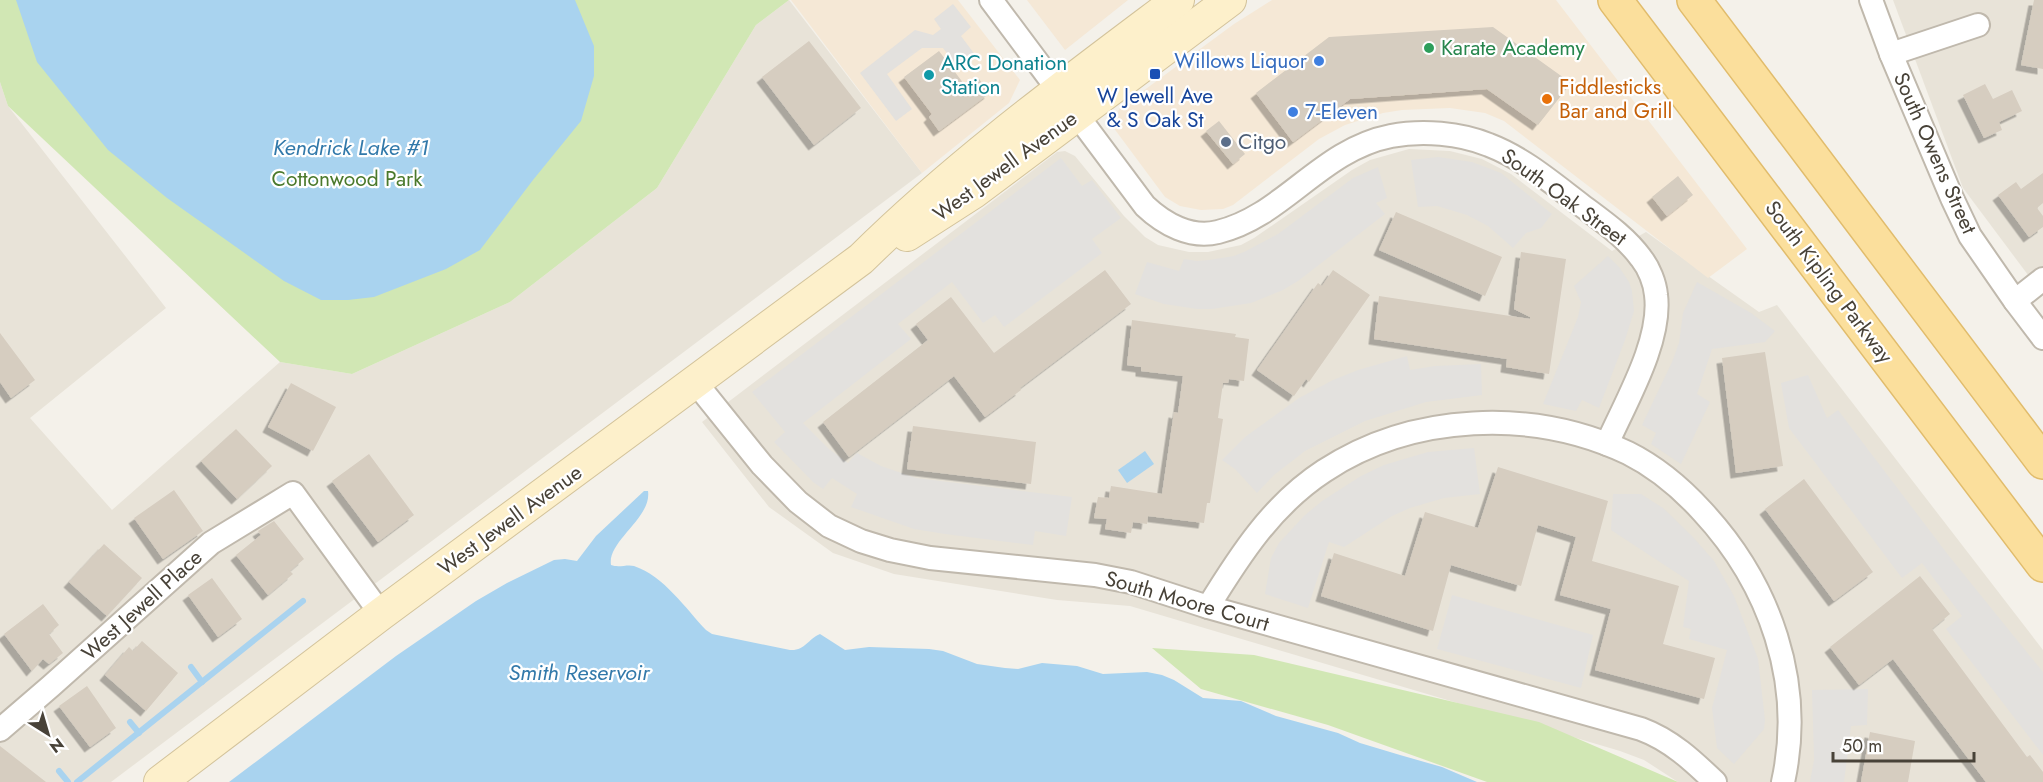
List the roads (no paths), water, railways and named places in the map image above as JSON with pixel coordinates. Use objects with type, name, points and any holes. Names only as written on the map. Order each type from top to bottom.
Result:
[{"type":"main road","name":"West Jewell Avenue","points":[[160,782],[381,614],[861,259],[945,212],[1178,0]]},
{"type":"main road","name":"West Jewell Avenue","points":[[1068,102],[1230,0]]},
{"type":"main road","points":[[1610,0],[1624,12]]},
{"type":"main road","points":[[1694,0],[2043,462]]},
{"type":"main road","name":"South Kipling Parkway","points":[[1624,12],[2043,565]]},
{"type":"street","name":"South Oak Street","points":[[991,0],[1145,206],[1155,216],[1183,230],[1200,234],[1216,233],[1247,220],[1265,210],[1339,155],[1391,136],[1430,134],[1468,138],[1488,144],[1522,161],[1618,233],[1633,248],[1647,268],[1656,294],[1657,310],[1647,354],[1606,444]]},
{"type":"street","name":"South Owens Street","points":[[1871,0],[1891,54],[1970,236],[2043,339]]},
{"type":"street","name":"South Owens Street","points":[[1891,54],[1978,25]]},
{"type":"street","points":[[2014,301],[2043,279]]},
{"type":"street","name":"South Moore Court","points":[[696,383],[776,480],[814,515],[846,535],[875,546],[909,554],[1115,578],[1208,607],[1641,729],[1676,747],[1715,782]]},
{"type":"street","points":[[1208,607],[1246,548],[1283,504],[1325,470],[1371,446],[1420,430],[1463,424],[1496,423],[1540,426],[1606,444],[1642,462],[1685,493],[1727,540],[1762,596],[1777,637],[1788,688],[1788,742],[1783,782]]},
{"type":"street","name":"West Jewell Place","points":[[0,730],[211,543],[292,493],[381,614]]},
{"type":"water","name":"Kendrick Lake #1","points":[[16,0],[575,0],[594,46],[594,76],[581,121],[480,250],[446,269],[374,297],[321,300],[284,281],[167,198],[108,150],[37,62]]},
{"type":"water","points":[[1145,451],[1154,464],[1127,483],[1118,470]]},
{"type":"water","name":"Smith Reservoir","points":[[644,491],[648,491],[643,511],[616,547],[611,565],[634,566],[655,577],[712,634],[795,650],[820,634],[845,650],[869,647],[929,649],[943,651],[977,664],[1005,668],[1018,669],[1042,663],[1077,666],[1103,674],[1147,672],[1174,680],[1203,698],[1241,701],[1276,716],[1338,733],[1360,743],[1442,767],[1477,782],[229,782],[396,656],[476,601],[554,560],[577,561],[596,536]]},
{"type":"waterway","points":[[77,782],[303,601]]},
{"type":"waterway","points":[[191,667],[202,682]]},
{"type":"waterway","points":[[130,722],[139,733]]},
{"type":"waterway","points":[[59,771],[68,782]]},
{"type":"place","name":"Karate Academy","points":[[1429,48]]},
{"type":"place","name":"Willows Liquor","points":[[1319,61]]},
{"type":"place","name":"W Jewell Ave & S Oak St","points":[[1155,74]]},
{"type":"place","name":"ARC Donation Station","points":[[929,75]]},
{"type":"place","name":"Fiddlesticks Bar and Grill","points":[[1547,99]]},
{"type":"place","name":"7-Eleven","points":[[1293,112]]},
{"type":"place","name":"Citgo","points":[[1226,142]]},
{"type":"park label","name":"Cottonwood Park","points":[[347,179]]}]
